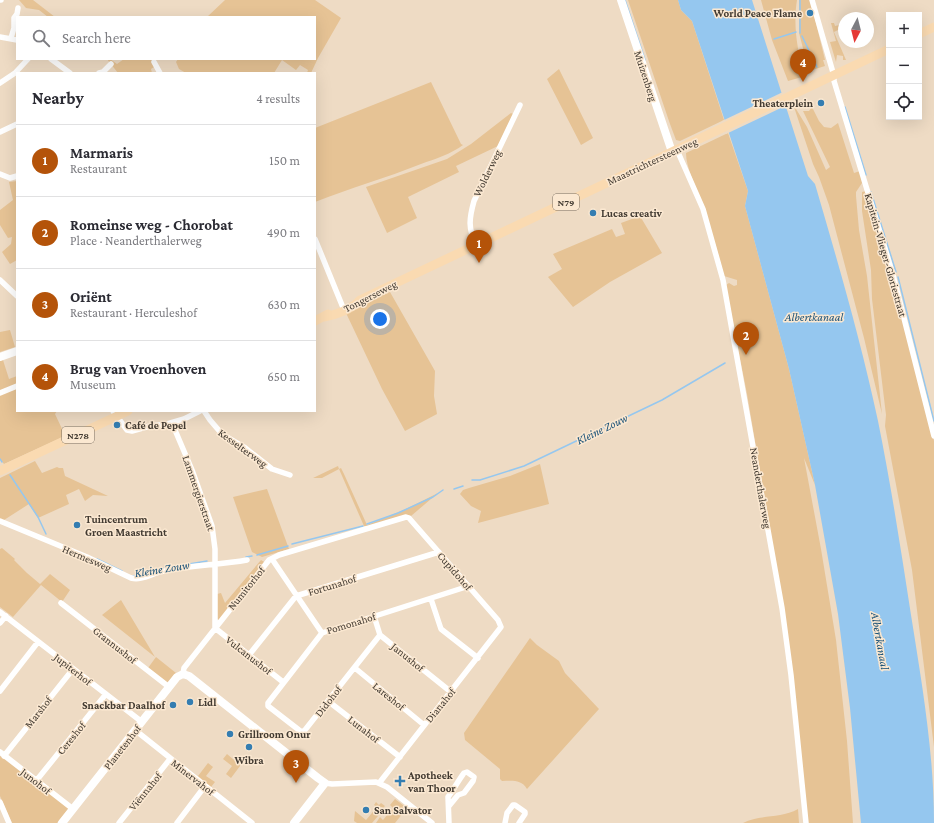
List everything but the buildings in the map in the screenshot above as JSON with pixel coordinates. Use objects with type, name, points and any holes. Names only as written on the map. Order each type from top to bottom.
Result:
[{"type":"main road","points":[[922,33],[934,27]]},
{"type":"main road","name":"Maastrichtersteenweg","points":[[415,274],[886,50]]},
{"type":"main road","name":"Tongerseweg","points":[[316,321],[324,317],[331,311],[343,308],[355,300],[360,300],[415,274]]},
{"type":"main road","name":"N278","points":[[0,471],[115,414]]},
{"type":"street","name":"Muizenberg","points":[[621,0],[674,151]]},
{"type":"street","name":"Kapitein-Vlieger-Gloriestraat","points":[[812,0],[834,76],[834,81],[893,275],[934,436]]},
{"type":"street","points":[[11,38],[16,28],[14,18],[17,14],[18,8]]},
{"type":"street","points":[[0,37],[16,40]]},
{"type":"street","points":[[0,83],[15,73],[27,60]]},
{"type":"street","points":[[53,60],[69,72]]},
{"type":"street","points":[[154,62],[159,72]]},
{"type":"street","points":[[103,72],[111,64]]},
{"type":"street","name":"Wolderweg","points":[[476,245],[470,233],[470,215],[474,201],[520,105]]},
{"type":"street","points":[[0,132],[16,124]]},
{"type":"street","name":"Neanderthalerweg","points":[[674,151],[682,161],[703,209],[723,280],[782,608],[791,675],[806,823]]},
{"type":"street","points":[[0,174],[10,178],[16,176]]},
{"type":"street","points":[[316,240],[343,308]]},
{"type":"street","points":[[0,280],[16,295]]},
{"type":"street","points":[[0,357],[16,351]]},
{"type":"street","points":[[0,393],[16,386]]},
{"type":"street","points":[[115,414],[129,431],[172,423],[198,412]]},
{"type":"street","name":"Kesselterweg","points":[[205,412],[213,424],[227,437],[244,447],[272,469],[290,475]]},
{"type":"street","name":"Lammergierstraat","points":[[172,423],[207,510],[214,540],[215,628]]},
{"type":"street","name":"Cupidohof","points":[[406,518],[410,519],[469,586],[498,620],[501,627]]},
{"type":"street","name":"Numitorhof","points":[[183,674],[184,668],[267,562],[272,558],[406,518]]},
{"type":"street","name":"Hermesweg","points":[[0,522],[92,559],[131,578],[139,580],[158,572],[192,566],[223,564],[247,560]]},
{"type":"street","name":"Fortunahof","points":[[249,655],[296,596],[439,552]]},
{"type":"street","points":[[272,558],[322,633]]},
{"type":"street","name":"Pomonahof","points":[[268,706],[268,703],[283,682],[322,633],[469,586]]},
{"type":"street","points":[[431,599],[441,628],[478,658]]},
{"type":"street","name":"Grannushof","points":[[61,603],[169,687]]},
{"type":"street","name":"Jupiterhof","points":[[0,612],[142,722]]},
{"type":"street","points":[[0,623],[6,616]]},
{"type":"street","name":"Janushof","points":[[374,616],[380,635],[451,692]]},
{"type":"street","name":"Dianahof","points":[[380,782],[501,627]]},
{"type":"street","name":"Vulcanushof","points":[[215,628],[283,682]]},
{"type":"street","name":"Didohof","points":[[268,706],[302,732],[380,635]]},
{"type":"street","points":[[0,691],[38,642]]},
{"type":"street","name":"Lareshof","points":[[355,668],[424,725]]},
{"type":"street","name":"Marshof","points":[[2,754],[73,669]]},
{"type":"street","points":[[183,674],[190,676],[325,783],[380,782],[432,823]]},
{"type":"street","name":"Planetenhof","points":[[62,823],[134,730],[178,676],[183,674]]},
{"type":"street","name":"Cereshof","points":[[36,781],[106,694]]},
{"type":"street","name":"Lunahof","points":[[328,701],[400,757]]},
{"type":"street","name":"Minervahof","points":[[134,730],[251,823]]},
{"type":"street","name":"Junohof","points":[[2,754],[73,809]]},
{"type":"street","name":"Viënnahof","points":[[119,823],[170,759]]},
{"type":"street","points":[[449,806],[458,795],[464,793],[473,781],[474,777],[468,772],[464,773],[455,785],[455,789],[448,797],[449,823]]},
{"type":"street","points":[[294,823],[325,783]]},
{"type":"street","points":[[177,823],[205,786]]},
{"type":"street","points":[[0,802],[2,811],[9,823]]},
{"type":"street","points":[[505,823],[507,813],[513,805],[525,812],[519,823]]},
{"type":"shaded area","points":[[19,0],[33,0],[54,16],[47,16],[39,10],[26,8]]},
{"type":"shaded area","points":[[225,0],[315,0],[341,18],[311,72],[307,72],[308,70],[300,65],[296,70],[282,60],[316,60],[316,16],[208,16]]},
{"type":"shaded area","points":[[628,0],[678,0],[681,10],[692,21],[724,120],[680,141],[676,140]]},
{"type":"shaded area","points":[[761,0],[797,0],[795,18],[799,55],[804,73],[801,74],[802,77],[788,81],[772,40]]},
{"type":"shaded area","points":[[799,0],[810,0],[812,9],[806,11],[808,17],[814,15],[825,60],[823,60],[825,66],[809,71],[799,33]]},
{"type":"shaded area","points":[[831,23],[834,23],[835,26],[838,25],[838,30],[834,32],[838,41],[838,48],[841,48],[846,60],[843,60],[843,56],[837,55],[836,62],[830,42],[836,41]]},
{"type":"shaded area","points":[[108,60],[111,60],[117,64],[123,60],[154,60],[154,67],[151,69],[152,72],[117,72]]},
{"type":"shaded area","points":[[177,60],[282,60],[275,72],[184,72],[179,69],[176,62]]},
{"type":"shaded area","points":[[559,69],[593,138],[581,145],[547,79]]},
{"type":"shaded area","points":[[431,82],[461,144],[463,145],[437,158],[316,202],[316,128]]},
{"type":"shaded area","points":[[793,104],[807,127],[826,170],[830,167],[803,111],[809,111],[812,107],[819,121],[824,127],[831,128],[838,123],[854,173],[860,171],[862,183],[856,192],[859,230],[867,276],[882,414],[864,338],[829,205],[813,164]]},
{"type":"shaded area","points":[[511,113],[513,114],[498,146],[456,166],[459,172],[408,197],[417,218],[387,233],[366,187],[447,159],[471,144]]},
{"type":"shaded area","points":[[728,133],[748,191],[745,206],[789,369],[815,485],[804,458],[836,640],[847,741],[853,823],[807,823],[782,601],[747,394],[726,287],[729,283],[734,286],[737,285],[737,280],[724,276],[710,227],[686,158],[686,153]]},
{"type":"shaded area","points":[[16,181],[16,261],[10,264],[2,252],[11,244],[12,237],[8,238],[0,225],[0,210],[13,200],[9,182]]},
{"type":"shaded area","points":[[866,191],[894,283],[934,441],[934,747],[912,570],[885,426],[886,415],[872,299],[871,270],[862,211],[862,192]]},
{"type":"shaded area","points":[[640,216],[662,253],[610,282],[573,307],[548,277],[562,269],[553,254],[612,229],[616,237],[625,234],[621,223]]},
{"type":"shaded area","points":[[390,292],[435,371],[434,396],[437,414],[405,431],[382,389],[346,313]]},
{"type":"shaded area","points":[[10,330],[15,347],[0,352],[0,332]]},
{"type":"shaded area","points":[[3,360],[9,379],[16,376],[16,385],[0,391],[0,361]]},
{"type":"shaded area","points":[[16,388],[16,412],[56,412],[55,414],[64,433],[62,434],[63,437],[4,464],[0,459],[0,395]]},
{"type":"shaded area","points":[[35,461],[42,473],[57,467],[63,468],[65,476],[108,496],[93,495],[85,501],[79,489],[66,495],[69,504],[38,518],[29,504],[4,520],[0,520],[0,478]]},
{"type":"shaded area","points":[[540,464],[549,504],[478,523],[481,511],[471,506],[460,494],[463,490],[510,476]]},
{"type":"shaded area","points":[[338,466],[339,469],[322,478],[313,478]]},
{"type":"shaded area","points":[[341,468],[344,474],[367,525],[406,509],[438,493],[411,516],[408,515],[369,526],[364,526],[339,469]]},
{"type":"shaded area","points":[[267,489],[289,549],[262,557],[252,552],[233,497]]},
{"type":"shaded area","points":[[2,548],[40,584],[50,574],[70,590],[62,602],[41,585],[13,617],[0,607],[0,549]]},
{"type":"shaded area","points":[[261,560],[266,563],[219,620],[216,618],[217,594],[221,593],[225,603]]},
{"type":"shaded area","points":[[121,600],[155,657],[102,615]]},
{"type":"shaded area","points":[[530,638],[559,661],[565,673],[599,709],[527,789],[519,782],[502,781],[500,779],[500,769],[465,740],[464,733]]},
{"type":"shaded area","points":[[156,657],[176,673],[167,683],[148,668]]},
{"type":"shaded area","points":[[227,754],[240,765],[231,778],[226,774],[232,766],[223,759]]},
{"type":"shaded area","points":[[0,756],[69,808],[57,823],[12,823],[0,796]]},
{"type":"shaded area","points":[[208,763],[213,767],[206,776],[215,782],[211,787],[198,776]]},
{"type":"shaded area","points":[[395,799],[407,808],[395,823],[376,823],[380,817],[383,820],[393,808],[390,805]]},
{"type":"shaded area","points":[[376,802],[379,805],[381,803],[385,806],[383,808],[379,806],[374,813],[378,816],[372,823],[357,823],[354,821],[355,811],[366,820],[377,807],[374,805]]},
{"type":"shaded area","points":[[798,809],[799,823],[743,823],[756,818],[784,814]]},
{"type":"water","name":"Albertkanaal","points":[[678,0],[752,0],[808,176],[815,184],[857,332],[878,421],[887,469],[927,719],[932,771],[934,823],[861,823],[850,708],[838,614],[815,485],[789,369],[745,206],[748,191],[692,21],[681,10]]},
{"type":"pier","points":[[783,92],[787,105],[726,134],[722,121]]},
{"type":"waterway","points":[[625,0],[645,60]]},
{"type":"waterway","points":[[800,0],[800,33]]},
{"type":"waterway","points":[[774,39],[796,32]]},
{"type":"waterway","points":[[802,36],[817,67]]},
{"type":"waterway","points":[[845,107],[866,175]]},
{"type":"waterway","points":[[871,192],[896,272]]},
{"type":"waterway","points":[[898,277],[934,421]]},
{"type":"waterway","name":"Kleine Zouw","points":[[472,480],[480,480],[524,466],[662,400],[725,363]]},
{"type":"waterway","name":"Kleine Zouw","points":[[10,475],[38,517],[46,534]]},
{"type":"waterway","name":"Kleine Zouw","points":[[454,489],[463,486]]},
{"type":"waterway","name":"Kleine Zouw","points":[[367,524],[398,513],[433,497],[443,490]]},
{"type":"waterway","name":"Kleine Zouw","points":[[292,544],[363,526]]},
{"type":"waterway","name":"Kleine Zouw","points":[[257,555],[288,546]]},
{"type":"waterway","name":"Kleine Zouw","points":[[246,557],[252,556]]},
{"type":"waterway","name":"Kleine Zouw","points":[[97,559],[122,571]]},
{"type":"waterway","name":"Kleine Zouw","points":[[133,576],[165,568],[207,561]]},
{"type":"place","name":"World Peace Flame","points":[[810,13]]},
{"type":"place","name":"Brug van Vroenhoven","points":[[803,82]]},
{"type":"place","name":"Theaterplein","points":[[821,103]]},
{"type":"place","name":"Lucas creativ","points":[[593,213]]},
{"type":"place","name":"Marmaris","points":[[479,263]]},
{"type":"place","name":"Romeinse weg - Chorobat","points":[[746,355]]},
{"type":"place","name":"Café de Pepel","points":[[117,425]]},
{"type":"place","name":"Tuincentrum Groen Maastricht","points":[[77,525]]},
{"type":"place","name":"Lidl","points":[[190,702]]},
{"type":"place","name":"Snackbar Daalhof","points":[[173,705]]},
{"type":"place","name":"Grillroom Onur","points":[[230,734]]},
{"type":"place","name":"Wibra","points":[[249,747]]},
{"type":"place","name":"Apotheek van Thoor","points":[[400,781]]},
{"type":"place","name":"Oriënt","points":[[296,783]]},
{"type":"place","name":"San Salvator","points":[[366,810]]}]
